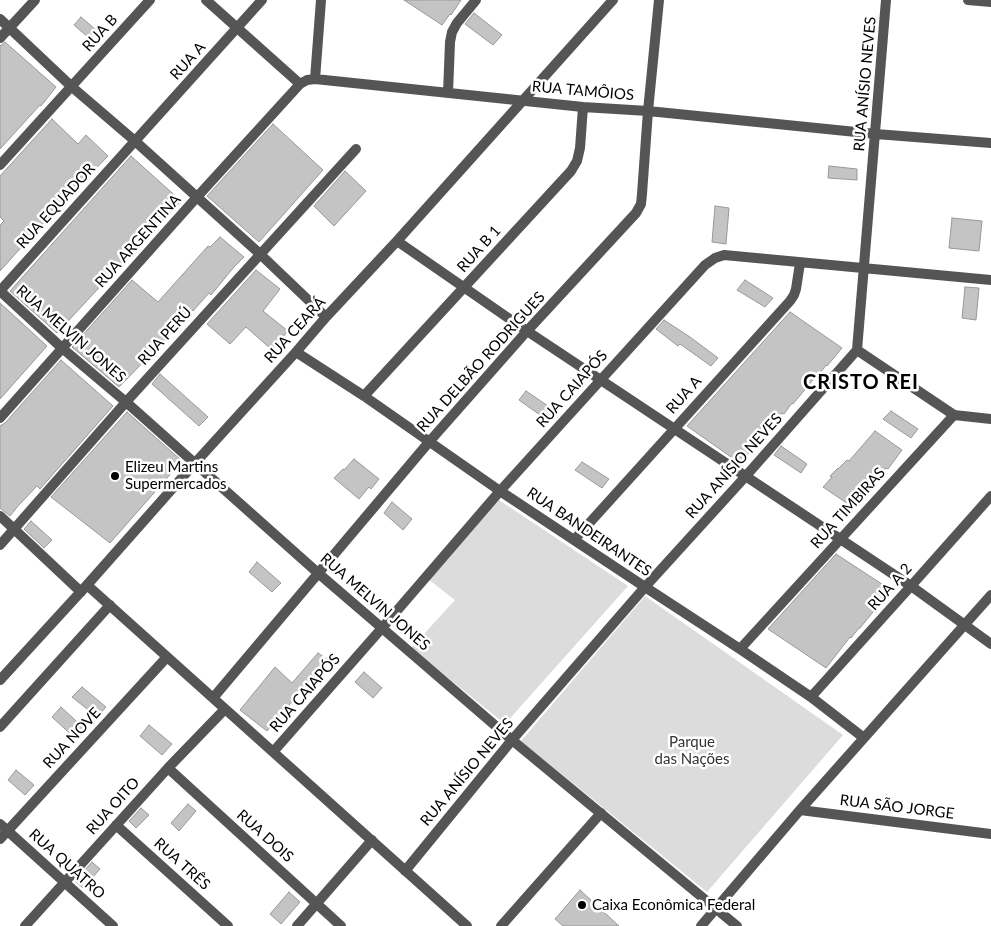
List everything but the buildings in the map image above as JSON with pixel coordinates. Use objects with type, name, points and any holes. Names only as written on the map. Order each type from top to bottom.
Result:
[{"type":"street","points":[[0,38],[35,0]]},
{"type":"street","name":"RUA B","points":[[0,166],[150,0]]},
{"type":"street","points":[[206,0],[300,84]]},
{"type":"street","name":"RUA A","points":[[135,141],[262,0]]},
{"type":"street","points":[[314,79],[321,0]]},
{"type":"street","points":[[448,93],[452,32],[457,22],[476,0]]},
{"type":"street","name":"RUA CEARÁ","points":[[0,680],[613,0]]},
{"type":"street","name":"RUA DELBÃO RODRIGUES","points":[[213,698],[429,442],[527,331],[636,213],[641,204],[659,0]]},
{"type":"street","name":"RUA ANÍSIO NEVES","points":[[405,870],[512,740],[857,350],[886,0]]},
{"type":"street","points":[[968,0],[991,2]]},
{"type":"street","points":[[0,19],[72,87],[260,254],[326,317]]},
{"type":"street","name":"RUA TAMÔIOS","points":[[300,84],[314,79],[583,107],[648,111],[876,134],[991,143]]},
{"type":"street","name":"RUA ARGENTINA","points":[[0,418],[300,84]]},
{"type":"street","name":"RUA B 1","points":[[364,396],[571,171],[577,161],[580,148],[583,107]]},
{"type":"street","name":"RUA EQUADOR","points":[[0,291],[135,141]]},
{"type":"street","name":"RUA PERÚ","points":[[0,545],[126,402],[356,149]]},
{"type":"street","points":[[397,241],[600,380],[912,586],[991,644]]},
{"type":"street","name":"RUA CAIAPÓS","points":[[273,752],[500,490],[705,265],[715,258],[724,255],[991,280]]},
{"type":"street","name":"RUA A","points":[[574,540],[790,301],[796,288],[800,262]]},
{"type":"street","name":"RUA MELVIN JONES","points":[[0,291],[62,348],[126,402],[318,573],[512,740],[737,926]]},
{"type":"street","points":[[857,350],[954,415],[991,418]]},
{"type":"street","name":"RUA BANDEIRANTES","points":[[296,352],[364,396],[645,588],[740,649],[811,698],[864,738]]},
{"type":"street","name":"RUA TIMBIRAS","points":[[740,649],[954,415]]},
{"type":"street","name":"RUA A 2","points":[[811,698],[991,496]]},
{"type":"street","points":[[0,516],[84,588],[110,605],[467,926]]},
{"type":"street","points":[[701,926],[800,810],[991,595]]},
{"type":"street","points":[[0,727],[110,605]]},
{"type":"street","name":"RUA NOVE","points":[[0,839],[4,827],[167,657]]},
{"type":"street","name":"RUA OITO","points":[[25,926],[168,768],[225,709]]},
{"type":"street","name":"RUA DOIS","points":[[168,768],[341,926]]},
{"type":"street","name":"RUA SÃO JORGE","points":[[800,810],[991,834]]},
{"type":"street","points":[[501,926],[601,813]]},
{"type":"street","name":"RUA TRÊS","points":[[116,825],[228,926]]},
{"type":"street","name":"RUA QUATRO","points":[[4,827],[113,926]]},
{"type":"street","points":[[297,926],[372,840]]},
{"type":"green space","points":[[499,500],[628,586],[505,724],[411,648],[455,600],[428,579]]},
{"type":"green space","name":"Parque das Nações","points":[[645,596],[843,735],[707,892],[521,741]]},
{"type":"place","name":"Elizeu Martins Supermercados","points":[[115,476]]},
{"type":"place","name":"Caixa Econômica Federal","points":[[582,905]]},
{"type":"district","name":"CRISTO REI","points":[[861,383]]}]
